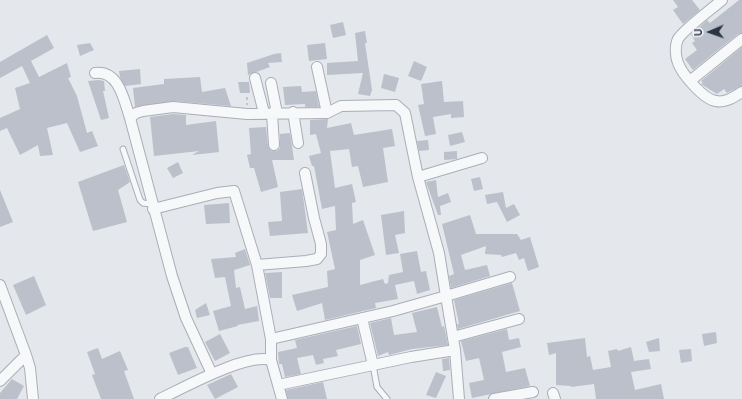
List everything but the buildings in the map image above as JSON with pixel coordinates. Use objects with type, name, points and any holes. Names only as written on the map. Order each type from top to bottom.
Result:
[{"type":"street","points":[[722,0],[679,37],[677,41],[676,59],[678,65],[690,81],[707,98],[716,102],[725,101],[742,92]]},
{"type":"street","points":[[690,81],[742,40]]},
{"type":"street","points":[[317,67],[326,113]]},
{"type":"street","points":[[95,73],[101,72],[112,76],[122,95],[130,118],[152,207],[186,318],[212,374]]},
{"type":"street","points":[[255,78],[271,113]]},
{"type":"street","points":[[271,83],[271,113],[274,145]]},
{"type":"street","points":[[130,118],[144,111],[173,108],[247,114],[293,112],[326,113],[341,106],[383,104],[396,105],[402,108],[407,123],[418,177],[439,253],[455,350],[459,399]]},
{"type":"street","points":[[293,112],[298,143]]},
{"type":"street","points":[[418,177],[482,158]]},
{"type":"street","points":[[257,265],[306,261],[317,259],[321,254],[321,244],[305,173]]},
{"type":"street","points":[[152,207],[217,193],[234,191],[257,265],[271,338],[271,360],[282,399]]},
{"type":"street","points":[[271,338],[393,311],[510,277]]},
{"type":"street","points":[[0,285],[30,368],[33,399]]},
{"type":"street","points":[[362,318],[373,364]]},
{"type":"street","points":[[453,337],[518,319]]},
{"type":"street","points":[[278,385],[373,364],[455,350]]},
{"type":"street","points":[[0,381],[26,355]]},
{"type":"street","points":[[160,399],[212,374],[248,361],[264,358],[271,360]]},
{"type":"street","points":[[494,399],[533,392]]},
{"type":"lane","points":[[123,148],[140,200],[152,207]]},
{"type":"lane","points":[[373,364],[377,387],[387,399]]}]
